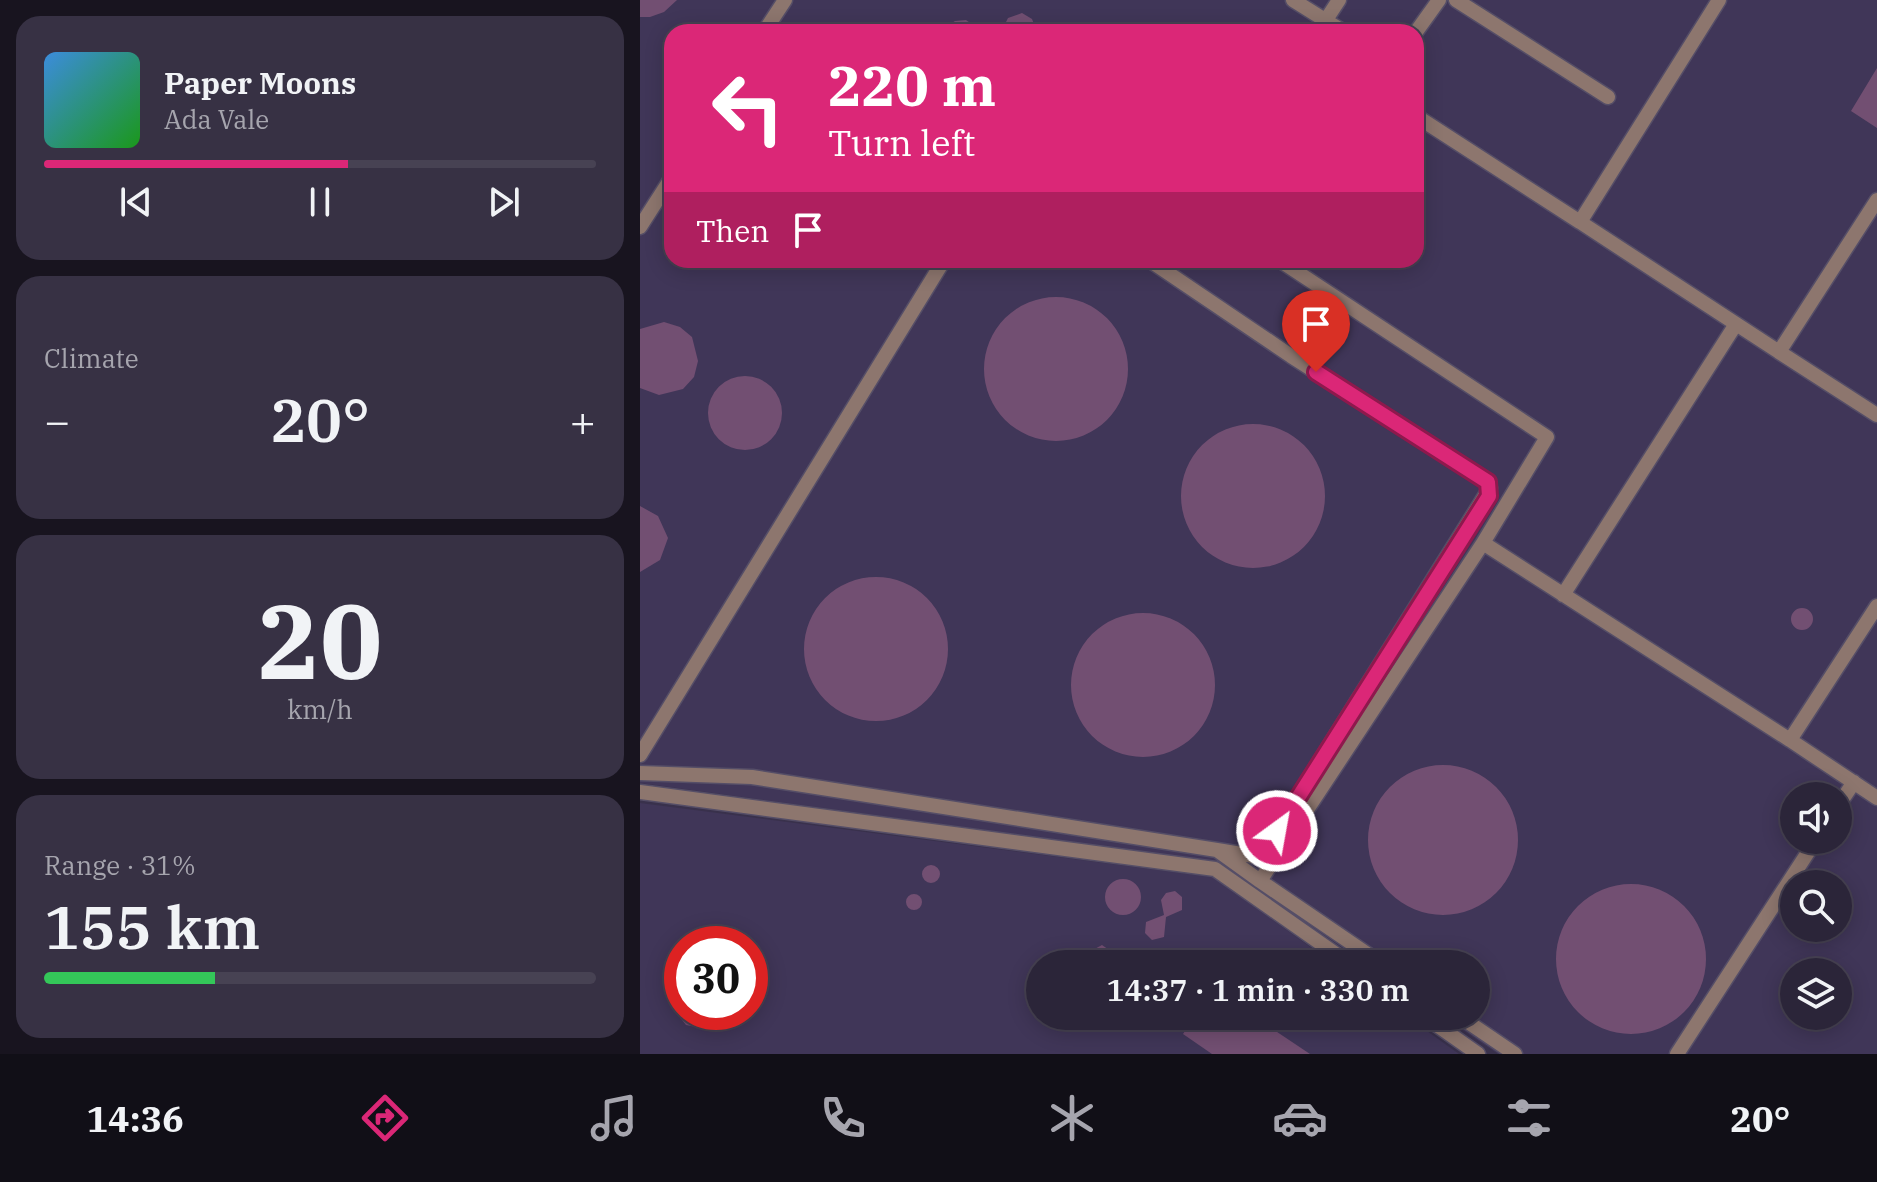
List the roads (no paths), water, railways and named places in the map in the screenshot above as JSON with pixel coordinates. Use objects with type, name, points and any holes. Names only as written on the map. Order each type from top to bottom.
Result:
[{"type":"street","points":[[769,24],[785,0]]},
{"type":"street","points":[[1293,0],[1320,24]]},
{"type":"street","points":[[1323,24],[1339,0]]},
{"type":"street","points":[[1422,24],[1439,0]]},
{"type":"street","points":[[1456,0],[1608,97]]},
{"type":"street","points":[[1580,222],[1719,0]]},
{"type":"street","points":[[1424,121],[1877,415]]},
{"type":"street","points":[[640,227],[664,190]]},
{"type":"street","points":[[1779,352],[1877,200]]},
{"type":"street","points":[[640,755],[939,268]]},
{"type":"street","points":[[640,773],[752,777],[1260,857],[1489,496],[1490,488],[1488,482],[1161,268]]},
{"type":"street","points":[[1260,881],[1483,543],[1547,437],[1291,268]]},
{"type":"street","points":[[1563,595],[1736,324]]},
{"type":"street","points":[[1483,543],[1877,798]]},
{"type":"street","points":[[1790,740],[1877,606]]},
{"type":"street","points":[[640,792],[1215,869],[1330,950]]},
{"type":"street","points":[[1217,850],[1361,950]]},
{"type":"street","points":[[1677,1054],[1807,854]]},
{"type":"street","points":[[1444,1030],[1478,1054]]},
{"type":"street","points":[[1480,1030],[1515,1054]]}]
